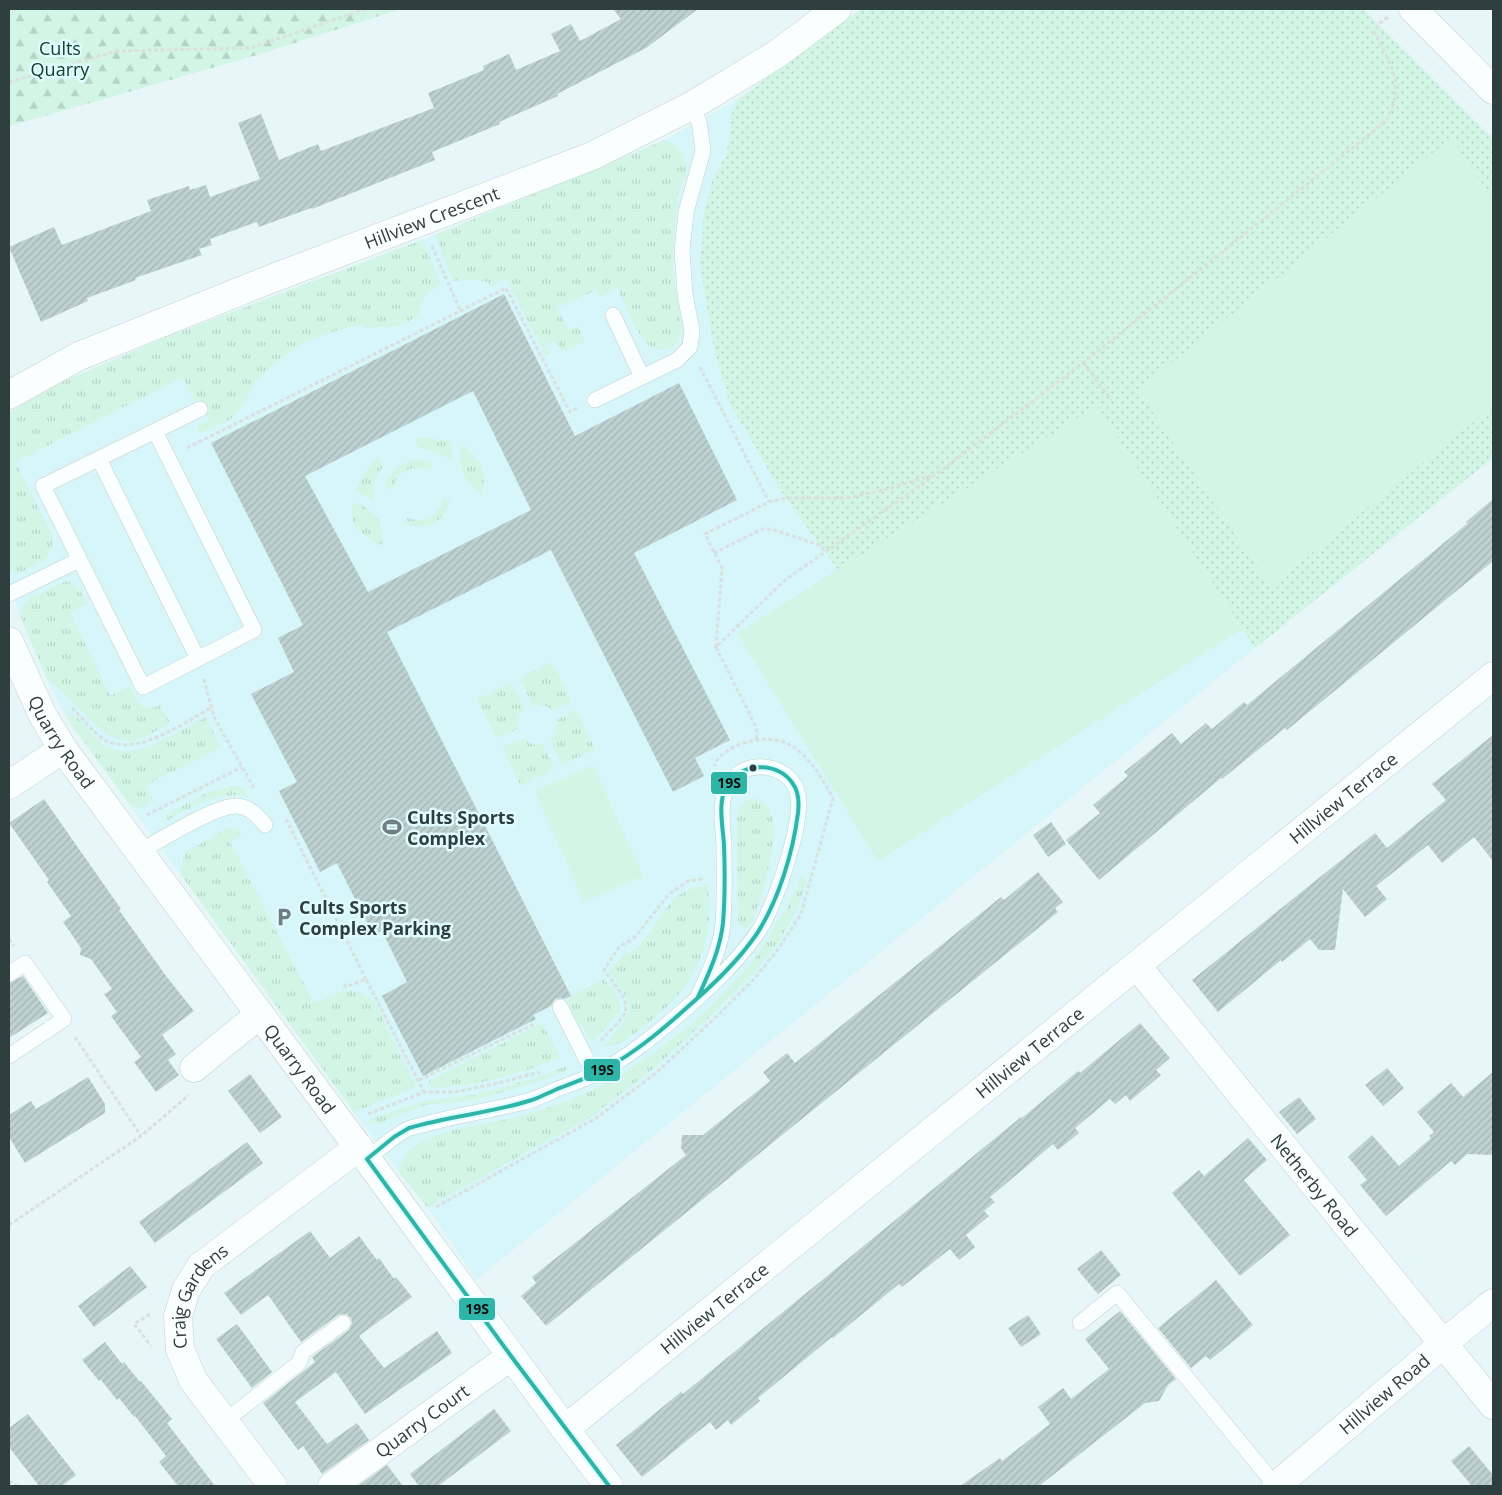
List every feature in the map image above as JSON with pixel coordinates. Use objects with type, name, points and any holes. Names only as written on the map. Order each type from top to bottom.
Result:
[{"type":"street","name":"Hillview Crescent","points":[[9,395],[79,356],[263,282],[592,156],[692,106],[778,54],[837,9]]},
{"type":"street","points":[[1402,11],[1493,90]]},
{"type":"street","name":"Quarry Road","points":[[9,641],[43,716],[63,749],[609,1486]]},
{"type":"street","name":"Hillview Terrace","points":[[565,1429],[1493,676]]},
{"type":"street","points":[[9,785],[63,749]]},
{"type":"street","name":"Netherby Road","points":[[1137,966],[1493,1405]]},
{"type":"street","points":[[194,1079],[260,1014]]},
{"type":"street","name":"Craig Gardens","points":[[273,1486],[193,1380],[180,1349],[178,1316],[186,1290],[201,1266],[357,1145]]},
{"type":"street","name":"Hillview Road","points":[[1276,1486],[1493,1303]]},
{"type":"street","name":"Quarry Court","points":[[332,1486],[511,1356]]},
{"type":"lane","points":[[595,400],[677,360],[690,347],[692,331],[685,294],[682,251],[686,212],[703,151],[699,121],[692,106]]},
{"type":"lane","points":[[613,315],[642,377]]},
{"type":"lane","points":[[155,431],[254,630],[143,687],[43,486],[99,459],[155,431],[200,409]]},
{"type":"lane","points":[[99,459],[198,659]]},
{"type":"lane","points":[[9,594],[79,560]]},
{"type":"lane","points":[[357,1145],[456,1116],[522,1103],[594,1074],[647,1042],[698,998],[732,965],[758,933],[777,893],[791,852],[799,807],[797,793],[792,781],[772,767],[759,766],[747,769],[728,784],[723,798],[723,924],[720,939],[698,998]]},
{"type":"lane","points":[[131,841],[220,808],[238,806],[249,810],[255,813],[265,825]]},
{"type":"lane","points":[[9,974],[25,964],[64,1019],[9,1056]]},
{"type":"lane","points":[[560,1007],[594,1074]]},
{"type":"lane","points":[[1080,1323],[1117,1293],[1276,1486]]},
{"type":"lane","points":[[224,1422],[299,1363],[303,1352],[343,1323]]},
{"type":"path","points":[[9,82],[117,51],[250,48],[366,9]]},
{"type":"path","points":[[716,648],[785,580],[938,473],[1083,363],[1385,122],[1392,111],[1396,96],[1396,83],[1393,71],[1374,32],[1379,24],[1402,11]]},
{"type":"path","points":[[432,246],[460,310]]},
{"type":"path","points":[[168,456],[506,288],[570,412],[595,400]]},
{"type":"path","points":[[690,347],[769,502]]},
{"type":"path","points":[[1083,363],[1112,400]]},
{"type":"path","points":[[757,739],[756,727],[716,648],[722,568],[705,534],[769,502],[786,498],[846,498],[888,489],[938,473]]},
{"type":"path","points":[[714,553],[762,529],[771,529],[820,545],[825,553]]},
{"type":"path","points":[[198,659],[214,717],[257,793],[249,810]]},
{"type":"path","points":[[43,716],[67,702],[102,739],[119,745],[133,746],[146,742],[211,708]]},
{"type":"path","points":[[413,1223],[430,1210],[595,1119],[656,1073],[717,1016],[754,978],[779,948],[801,914],[833,798],[816,767],[802,753],[782,741],[757,739],[735,746],[717,758],[711,772]]},
{"type":"path","points":[[131,841],[140,818],[242,767]]},
{"type":"path","points":[[286,818],[424,1092]]},
{"type":"path","points":[[583,1053],[597,1045],[625,1014],[625,1005],[621,995],[604,970],[619,947],[636,938],[669,894],[688,881],[702,879],[702,870]]},
{"type":"path","points":[[344,984],[346,987],[366,979]]},
{"type":"path","points":[[64,1019],[141,1136]]},
{"type":"path","points":[[419,1080],[536,1022]]},
{"type":"path","points":[[357,1145],[358,1118],[424,1092],[455,1092],[541,1071]]},
{"type":"path","points":[[9,1225],[141,1136],[194,1079]]},
{"type":"path","points":[[9,1480],[17,1486]]},
{"type":"shaded area","points":[[861,9],[1363,9],[1489,135],[1493,135],[1493,458],[1255,648],[476,1280],[430,1210],[381,1149],[70,723],[46,677],[26,631],[9,582],[9,413],[55,385],[169,336],[422,240],[665,140],[737,100]]},
{"type":"green space","name":"Cults Quarry","points":[[9,9],[401,9],[257,55],[10,126]]},
{"type":"green space","points":[[861,9],[1363,9],[1489,135],[1493,135],[1493,458],[1255,648],[1097,406],[838,570],[780,490],[729,402],[713,344],[700,263],[704,213],[713,178],[725,157],[730,137],[731,116],[737,100]]},
{"type":"green space","points":[[1451,138],[1493,199],[1493,406],[1270,587],[1138,390]]},
{"type":"green space","points":[[665,140],[673,144],[682,153],[687,169],[677,199],[673,257],[673,273],[681,318],[681,330],[678,340],[672,347],[662,350],[654,348],[647,343],[640,335],[617,288],[600,297],[596,290],[557,308],[568,330],[578,326],[585,341],[562,352],[556,340],[546,345],[551,354],[545,354],[506,278],[491,287],[488,282],[473,279],[453,281],[435,235]]},
{"type":"green space","points":[[422,240],[441,284],[425,297],[418,316],[398,326],[365,328],[362,324],[331,332],[306,342],[283,357],[259,379],[235,416],[231,419],[199,433],[197,426],[209,420],[198,398],[194,400],[183,377],[15,462],[53,537],[52,546],[46,558],[15,575],[9,567],[9,413],[55,385],[169,336]]},
{"type":"green space","points":[[1097,406],[1242,629],[878,861],[737,633]]},
{"type":"green space","points":[[425,437],[452,442],[451,461],[436,452],[419,448],[415,440]]},
{"type":"green space","points":[[463,444],[479,461],[485,476],[481,495],[463,472],[460,460]]},
{"type":"green space","points":[[379,457],[383,467],[375,483],[373,501],[365,495],[355,492],[365,473]]},
{"type":"green space","points":[[413,460],[424,460],[433,464],[429,471],[416,468],[406,470],[398,477],[393,489],[385,488],[394,470],[402,464]]},
{"type":"green space","points":[[444,498],[450,499],[448,507],[444,514],[434,523],[420,526],[404,524],[407,518],[420,520],[430,517],[438,510]]},
{"type":"green space","points":[[354,502],[368,509],[377,518],[381,529],[382,545],[367,537],[355,525],[352,512]]},
{"type":"green space","points":[[67,581],[80,590],[87,604],[70,612],[110,696],[130,686],[141,706],[144,708],[154,708],[161,705],[170,723],[145,737],[132,741],[120,740],[105,733],[46,677],[21,618],[23,606],[30,597]]},
{"type":"green space","points":[[552,662],[572,702],[553,711],[543,705],[533,705],[519,678]]},
{"type":"green space","points":[[511,682],[525,709],[518,718],[517,729],[497,738],[477,699]]},
{"type":"green space","points":[[576,710],[595,749],[562,765],[550,740],[556,730],[557,720]]},
{"type":"green space","points":[[64,711],[79,719],[94,737],[102,743],[112,749],[121,751],[137,750],[157,743],[206,717],[221,748],[145,785],[152,797],[150,803],[139,809],[131,806],[70,723]]},
{"type":"green space","points":[[523,738],[534,745],[542,743],[555,769],[521,786],[502,747]]},
{"type":"green space","points":[[593,765],[643,876],[584,902],[535,791]]},
{"type":"green space","points":[[233,786],[245,789],[248,797],[237,795],[216,798],[196,805],[168,820],[165,815],[209,792]]},
{"type":"green space","points":[[751,798],[765,803],[772,815],[774,832],[768,872],[752,921],[747,928],[740,926],[738,921],[737,814],[743,803]]},
{"type":"green space","points":[[228,828],[237,829],[243,835],[230,842],[314,1003],[337,993],[350,991],[365,995],[374,1001],[416,1087],[354,1112],[181,875],[182,862],[186,852]]},
{"type":"green space","points":[[801,875],[806,882],[796,912],[776,946],[714,1013],[653,1069],[592,1116],[427,1207],[399,1172],[409,1151],[434,1136],[540,1111],[567,1101],[620,1075],[648,1057],[700,1016],[744,971],[762,948],[783,912],[786,911]]},
{"type":"green space","points":[[708,885],[709,912],[707,934],[703,950],[690,979],[670,1004],[634,1034],[615,1045],[603,1046],[622,1025],[629,1011],[629,1004],[625,995],[609,972],[623,955],[637,948],[672,901],[689,890]]},
{"type":"green space","points":[[604,979],[618,998],[620,1011],[593,1042],[581,1023],[579,1026],[567,1002],[571,996]]},
{"type":"green space","points":[[542,1023],[560,1057],[529,1069],[481,1082],[431,1088],[429,1081]]},
{"type":"green space","points":[[569,1065],[567,1070],[547,1079],[475,1100],[426,1105],[379,1123],[369,1124],[370,1119],[425,1101],[474,1095],[544,1075]]},
{"type":"building","points":[[613,9],[698,9],[646,48],[557,94],[558,96],[499,122],[500,124],[432,152],[435,160],[312,209],[259,227],[257,222],[210,239],[212,245],[199,249],[202,255],[135,278],[136,280],[87,298],[88,301],[41,322],[9,247],[54,227],[62,245],[151,211],[147,200],[189,186],[190,190],[206,185],[210,197],[260,179],[238,123],[261,114],[279,160],[318,144],[321,151],[434,108],[428,93],[484,70],[483,66],[509,54],[516,70],[560,51],[551,34],[571,24],[580,41],[621,19]]},
{"type":"building","points":[[504,294],[575,436],[679,383],[737,500],[634,553],[730,740],[695,758],[704,776],[673,792],[551,550],[387,632],[571,996],[565,999],[555,999],[551,1006],[533,1015],[536,1019],[423,1076],[382,996],[407,982],[382,931],[373,935],[337,863],[320,872],[279,791],[297,782],[251,694],[294,672],[278,638],[303,625],[211,443]],"holes":[[[473,391],[531,510],[368,592],[305,476]]]},
{"type":"building","points":[[1493,499],[1493,561],[1287,730],[1285,728],[1221,778],[1099,880],[1066,840],[1100,813],[1093,805],[1128,776],[1124,772],[1172,733],[1181,744],[1206,723],[1212,729],[1244,702],[1247,705],[1468,523],[1466,522]]},
{"type":"building","points":[[1493,735],[1493,861],[1474,837],[1442,863],[1428,845],[1376,886],[1387,899],[1365,917],[1343,889],[1335,950],[1319,950],[1310,939],[1282,962],[1281,960],[1218,1012],[1192,980],[1375,833],[1387,848],[1446,800],[1432,784]]},
{"type":"building","points":[[44,799],[121,909],[119,910],[166,976],[194,1011],[162,1035],[176,1054],[168,1060],[179,1075],[156,1092],[134,1062],[141,1057],[111,1016],[117,1012],[104,994],[112,989],[91,959],[80,955],[81,948],[63,922],[71,916],[47,882],[49,880],[9,823]]},
{"type":"building","points":[[1051,822],[1066,844],[1048,857],[1033,835]]},
{"type":"building","points":[[1038,872],[1063,902],[1055,908],[1058,912],[546,1326],[521,1296],[536,1283],[532,1277],[686,1155],[681,1148],[682,1135],[703,1135],[770,1081],[763,1072],[787,1053],[795,1063],[1001,897],[1004,900]]},
{"type":"building","points":[[23,976],[48,1013],[9,1038],[9,983]]},
{"type":"building","points":[[1140,1023],[1170,1058],[1156,1070],[1161,1075],[1130,1101],[1126,1095],[1115,1104],[1110,1099],[1075,1128],[1079,1133],[1058,1150],[1053,1144],[990,1197],[995,1202],[984,1211],[989,1216],[966,1235],[975,1247],[959,1260],[950,1249],[902,1287],[899,1284],[758,1398],[760,1401],[731,1425],[728,1420],[716,1430],[710,1422],[642,1477],[616,1445],[681,1392],[683,1394],[1021,1117],[1078,1071],[1080,1073]]},
{"type":"building","points":[[1387,1068],[1404,1088],[1383,1106],[1365,1085]]},
{"type":"building","points":[[1493,1072],[1493,1155],[1467,1154],[1455,1165],[1451,1161],[1386,1216],[1360,1185],[1367,1180],[1348,1157],[1372,1135],[1399,1166],[1431,1138],[1429,1136],[1434,1132],[1417,1112],[1451,1083],[1463,1097]]},
{"type":"building","points":[[250,1074],[282,1117],[260,1133],[228,1091]]},
{"type":"building","points":[[88,1077],[105,1104],[105,1113],[25,1163],[9,1137],[9,1115],[31,1101],[36,1109]]},
{"type":"building","points":[[1299,1097],[1316,1119],[1297,1134],[1279,1112]]},
{"type":"building","points":[[1248,1138],[1267,1160],[1244,1180],[1290,1235],[1240,1276],[1172,1193],[1199,1170],[1204,1176]]},
{"type":"building","points":[[247,1142],[263,1163],[155,1243],[139,1222]]},
{"type":"building","points":[[310,1231],[330,1258],[359,1236],[377,1260],[379,1258],[394,1279],[396,1277],[412,1297],[359,1336],[384,1368],[437,1331],[452,1353],[365,1414],[336,1372],[295,1402],[327,1444],[357,1423],[369,1440],[322,1474],[303,1446],[298,1450],[263,1403],[315,1362],[312,1357],[349,1330],[352,1323],[351,1318],[346,1314],[338,1315],[301,1342],[268,1295],[241,1315],[224,1293]]},
{"type":"building","points":[[1101,1250],[1121,1275],[1098,1294],[1077,1269]]},
{"type":"building","points":[[130,1266],[147,1287],[94,1327],[78,1306]]},
{"type":"building","points":[[1216,1280],[1253,1325],[1210,1360],[1206,1356],[1191,1368],[1158,1328]]},
{"type":"building","points":[[1120,1311],[1176,1379],[1168,1385],[1159,1401],[1145,1403],[1039,1486],[960,1486],[1000,1458],[1002,1461],[1050,1424],[1038,1407],[1063,1388],[1071,1399],[1109,1369],[1085,1339]]},
{"type":"building","points":[[1028,1315],[1041,1334],[1021,1347],[1008,1328]]},
{"type":"building","points":[[237,1324],[272,1372],[252,1388],[216,1339]]},
{"type":"building","points":[[105,1342],[122,1364],[124,1362],[172,1419],[167,1423],[215,1486],[178,1486],[159,1462],[166,1456],[135,1416],[119,1398],[117,1400],[101,1380],[99,1381],[82,1360]]},
{"type":"building","points":[[494,1409],[511,1431],[438,1486],[419,1486],[410,1474]]},
{"type":"building","points":[[28,1414],[76,1475],[62,1486],[39,1486],[9,1447],[9,1428]]},
{"type":"building","points":[[1469,1446],[1493,1475],[1493,1486],[1472,1486],[1451,1461]]},
{"type":"building","points":[[387,1465],[403,1486],[358,1486]]},
{"type":"transit line","name":"19S","points":[[609,1486],[367,1159],[394,1137],[409,1128],[532,1100],[603,1070],[654,1036],[715,982],[756,935],[771,908],[783,877],[796,828],[798,802],[795,787],[787,776],[779,771],[760,767],[741,772],[733,777],[724,792],[721,807],[725,865],[722,933],[717,952],[698,997]]},
{"type":"place","name":"Cults Sports Complex","points":[[392,827]]},
{"type":"place","name":"Cults Sports Complex Parking","points":[[284,917]]}]
